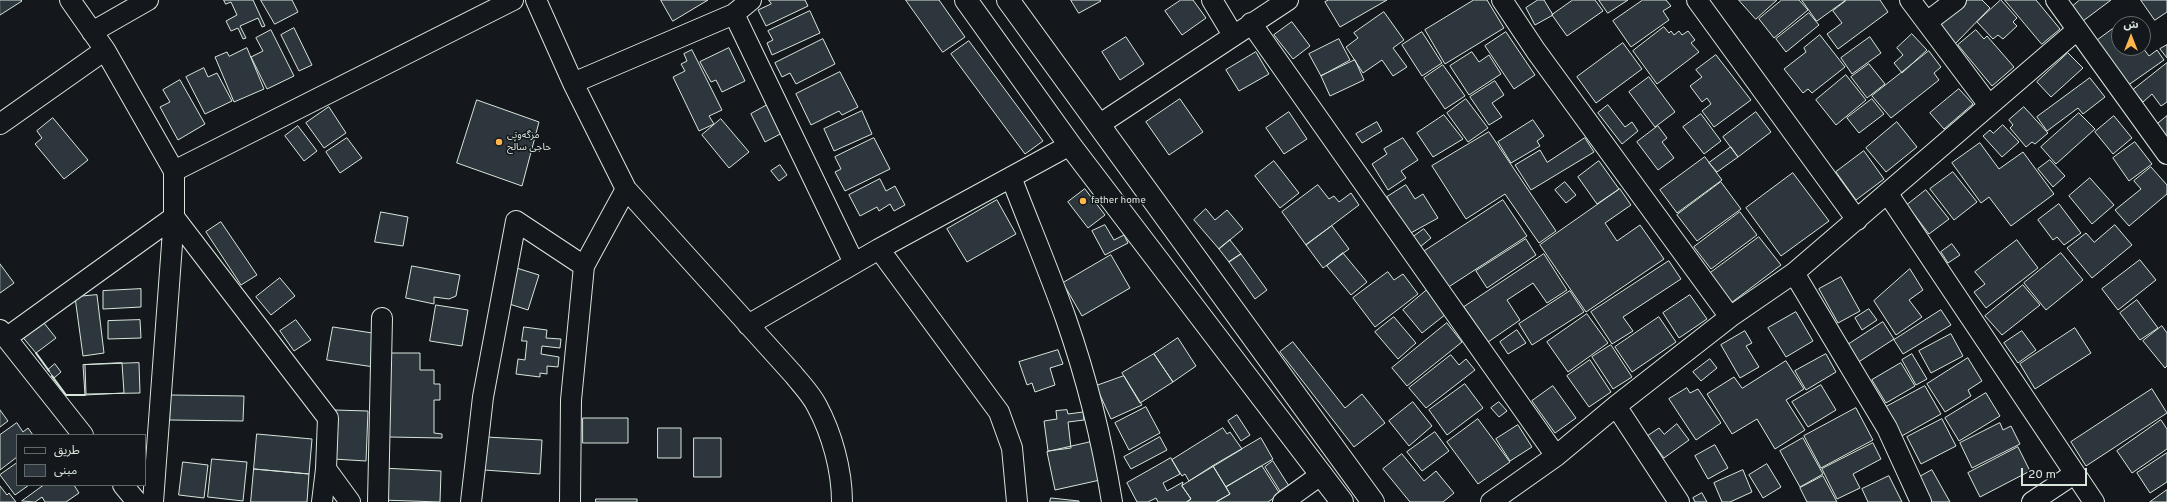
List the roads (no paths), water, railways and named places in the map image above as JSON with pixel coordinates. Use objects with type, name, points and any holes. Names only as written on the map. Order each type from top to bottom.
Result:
[{"type":"highway","points":[[966,0],[1070,145],[1342,502]]},
{"type":"highway","points":[[1008,0],[1100,124],[1373,502]]},
{"type":"street","points":[[70,0],[105,50],[174,171],[174,217],[154,502]]},
{"type":"street","points":[[92,32],[148,0]]},
{"type":"street","points":[[174,171],[513,0]]},
{"type":"street","points":[[536,0],[573,83],[626,189],[792,374],[817,405],[833,444],[842,491],[842,502]]},
{"type":"street","points":[[573,83],[734,14],[751,0]]},
{"type":"street","points":[[1212,0],[1233,35]]},
{"type":"street","points":[[1100,124],[1288,0]]},
{"type":"street","points":[[1502,0],[1536,51],[1730,317]]},
{"type":"street","points":[[1697,0],[1857,220]]},
{"type":"street","points":[[1910,0],[1988,104]]},
{"type":"street","points":[[1927,22],[1956,0]]},
{"type":"street","points":[[2056,0],[2167,154]]},
{"type":"street","points":[[734,14],[854,263]]},
{"type":"street","points":[[1251,23],[1556,456]]},
{"type":"street","points":[[1491,502],[1556,456],[1616,406],[1730,317],[1794,273],[1888,194],[1988,104],[2077,30]]},
{"type":"street","points":[[0,124],[105,50]]},
{"type":"street","points":[[748,326],[854,263],[1070,145]]},
{"type":"street","points":[[1011,177],[1066,319],[1077,354],[1102,443],[1112,502]]},
{"type":"street","points":[[570,502],[571,400],[584,266],[626,189]]},
{"type":"street","points":[[1888,194],[2094,502]]},
{"type":"street","points":[[82,434],[3,334],[174,217]]},
{"type":"street","points":[[174,217],[328,418],[326,469],[322,502]]},
{"type":"street","points":[[471,502],[483,397],[516,221],[584,266]]},
{"type":"street","points":[[879,249],[999,412],[1012,448],[1017,502]]},
{"type":"street","points":[[1794,273],[1887,428],[1921,502]]},
{"type":"street","points":[[378,502],[382,318]]},
{"type":"street","points":[[1616,406],[1678,502]]},
{"type":"street","points":[[326,469],[350,502]]},
{"type":"street","points":[[1283,502],[1322,474]]},
{"type":"street","points":[[2032,502],[2074,474]]},
{"type":"street","points":[[124,486],[136,502]]},
{"type":"place","name":"مزگەوتی حاجی ساڵح","points":[[499,142]]},
{"type":"place","name":"father home","points":[[1083,201]]}]
